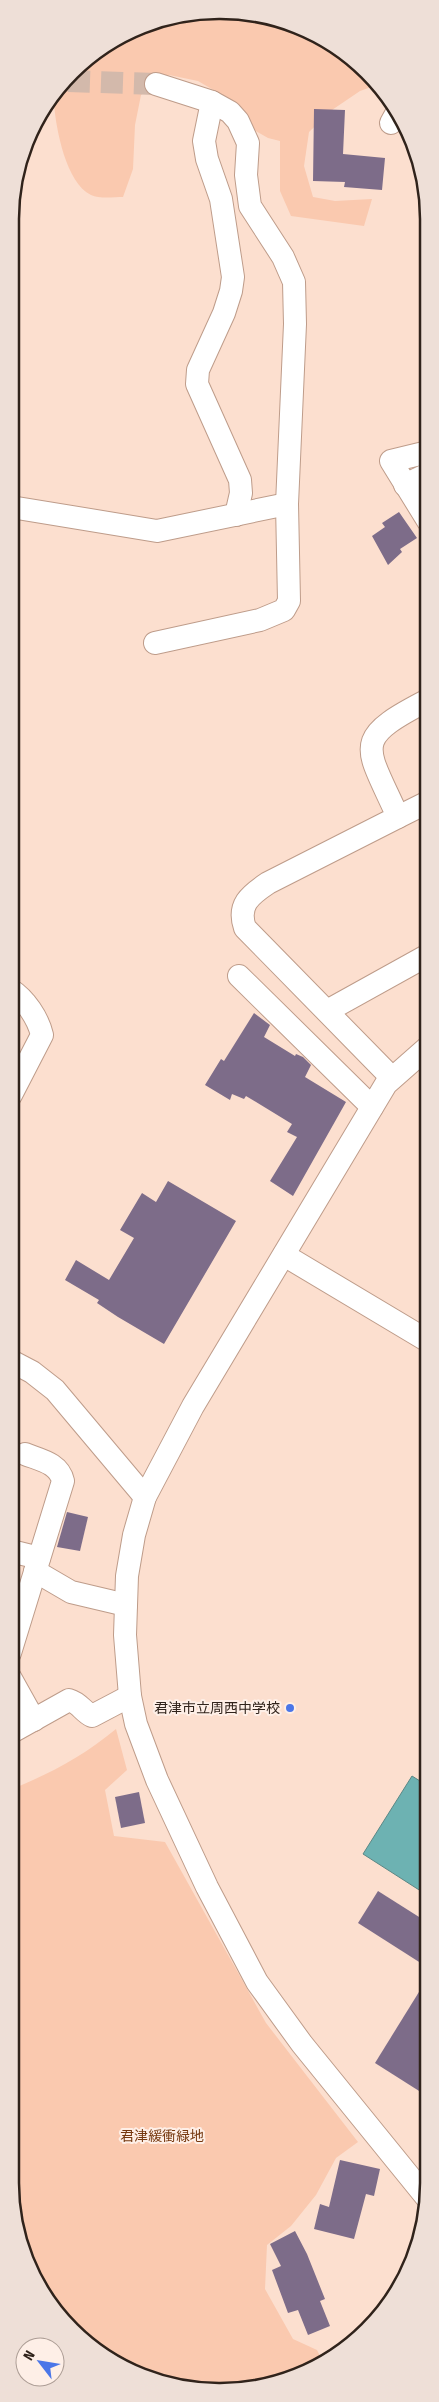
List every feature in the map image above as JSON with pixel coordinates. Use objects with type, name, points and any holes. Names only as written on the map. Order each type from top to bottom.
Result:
[{"type":"street","points":[[155,643],[260,620],[284,610],[289,602],[287,504],[295,324],[294,282],[283,257],[250,206],[246,175],[248,143],[244,131],[230,112],[212,102],[156,84]]},
{"type":"street","points":[[212,102],[204,141],[207,159],[221,199],[233,277],[231,292],[224,313],[196,376],[204,404],[240,480],[241,493],[236,515]]},
{"type":"street","points":[[420,454],[391,461],[420,508]]},
{"type":"street","points":[[405,485],[420,478]]},
{"type":"street","points":[[19,508],[158,531],[287,504]]},
{"type":"street","points":[[398,817],[370,754],[371,742],[381,727],[420,704]]},
{"type":"street","points":[[392,1078],[245,928],[241,919],[244,905],[249,896],[268,883],[420,806]]},
{"type":"street","points":[[327,1011],[420,959]]},
{"type":"street","points":[[239,976],[372,1107]]},
{"type":"street","points":[[19,996],[40,1026],[42,1034],[19,1063]]},
{"type":"street","points":[[420,1054],[386,1084],[193,1406],[146,1497],[134,1535],[127,1576],[125,1635],[130,1696],[136,1724],[157,1780],[207,1887],[257,1982],[302,2044],[420,2189]]},
{"type":"street","points":[[284,1255],[420,1336]]},
{"type":"street","points":[[19,1365],[32,1372],[55,1390],[146,1497]]},
{"type":"street","points":[[19,1623],[63,1481],[61,1472],[51,1464],[25,1454]]},
{"type":"street","points":[[19,1555],[37,1564],[71,1592],[126,1604]]},
{"type":"street","points":[[19,1693],[34,1720]]},
{"type":"street","points":[[19,1728],[69,1700],[77,1702],[86,1713],[92,1716],[130,1696]]},
{"type":"green space","points":[[193,20],[246,20],[284,29],[308,39],[342,60],[370,87],[360,91],[332,110],[309,132],[304,166],[313,197],[335,201],[372,199],[364,226],[291,216],[280,191],[280,141],[268,138],[249,127],[234,102],[198,81],[169,75],[141,95],[135,125],[133,169],[123,197],[94,196],[82,189],[69,168],[57,127],[54,106],[60,97],[97,60],[131,39],[155,29]]},
{"type":"green space","name":"君津緩衝緑地","points":[[116,1729],[127,1770],[105,1790],[114,1836],[165,1842],[266,2023],[358,2142],[336,2158],[316,2195],[291,2226],[267,2245],[265,2289],[293,2339],[317,2350],[320,2356],[284,2373],[246,2382],[206,2383],[193,2382],[155,2373],[131,2363],[97,2342],[60,2305],[39,2271],[29,2247],[20,2209],[19,2196],[19,1786],[66,1764]]},
{"type":"water","points":[[412,1776],[420,1781],[420,1891],[363,1854]]},
{"type":"building","points":[[314,109],[345,110],[343,154],[385,158],[382,190],[344,187],[345,182],[313,181]]},
{"type":"building","points":[[399,512],[417,538],[400,549],[402,552],[388,565],[372,536],[385,527],[382,523]]},
{"type":"building","points":[[254,1013],[270,1025],[264,1037],[295,1056],[296,1054],[303,1057],[311,1065],[305,1077],[346,1102],[293,1196],[270,1181],[297,1137],[287,1132],[292,1124],[246,1096],[244,1099],[232,1094],[230,1100],[205,1085],[221,1059],[224,1061]]},
{"type":"building","points":[[168,1181],[236,1221],[164,1344],[118,1317],[97,1303],[99,1300],[65,1280],[76,1260],[109,1280],[134,1238],[120,1230],[142,1193],[156,1202]]},
{"type":"building","points":[[67,1512],[88,1517],[80,1551],[57,1547]]},
{"type":"building","points":[[139,1792],[145,1823],[121,1828],[115,1797]]},
{"type":"building","points":[[378,1891],[420,1918],[420,1963],[358,1923]]},
{"type":"building","points":[[420,1990],[420,2092],[375,2063]]},
{"type":"building","points":[[340,2160],[380,2169],[374,2196],[366,2194],[354,2239],[314,2229],[320,2204],[329,2207]]},
{"type":"building","points":[[295,2231],[307,2254],[325,2299],[320,2301],[330,2326],[308,2335],[298,2310],[288,2313],[272,2270],[281,2266],[270,2244]]},
{"type":"tunnel","points":[[75,81],[156,84]]},
{"type":"place","name":"君津市立周西中学校","points":[[290,1708]]}]
